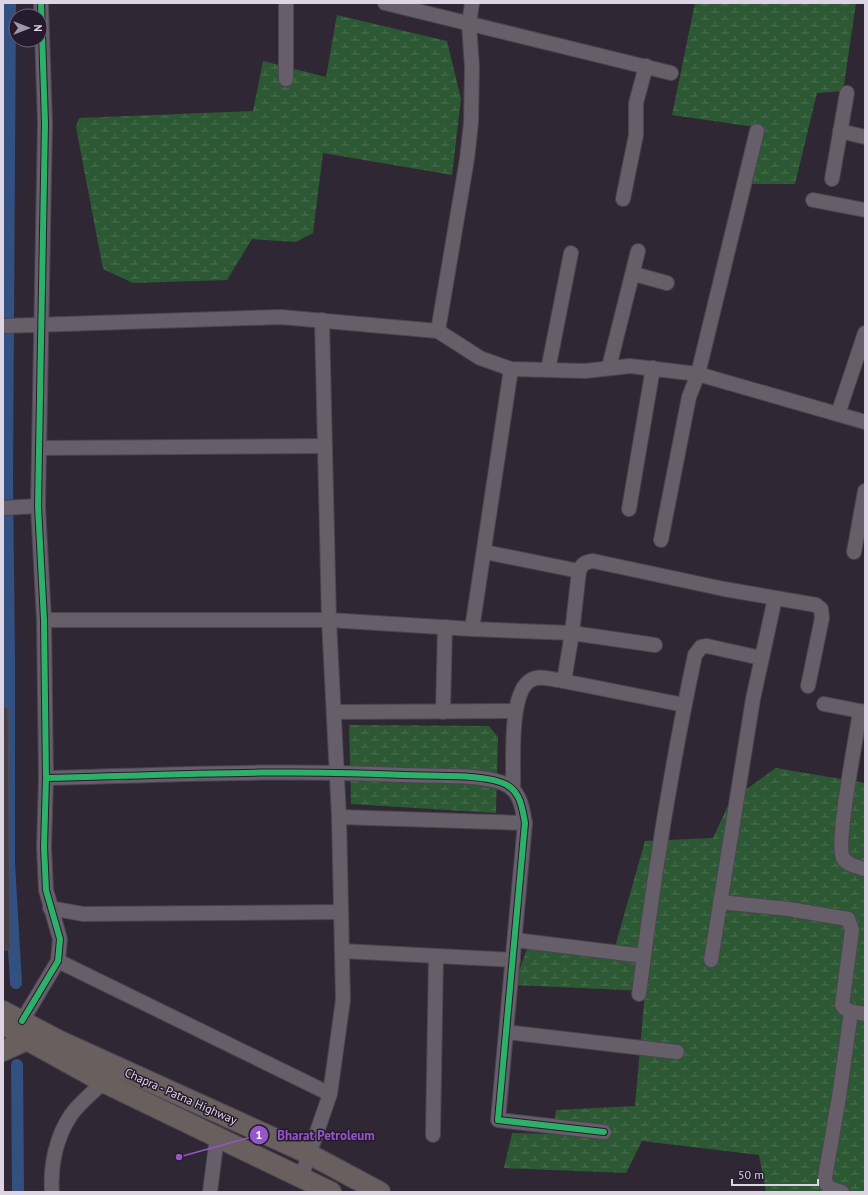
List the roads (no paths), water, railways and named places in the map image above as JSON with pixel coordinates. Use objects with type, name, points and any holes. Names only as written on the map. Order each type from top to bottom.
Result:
[{"type":"highway","name":"Chapra - Patna Highway","points":[[3,1011],[58,1040],[309,1154],[380,1192]]},
{"type":"highway","name":"Chapra - Patna Highway","points":[[3,1023],[27,1040],[103,1082],[331,1192]]},
{"type":"highway","points":[[3,1051],[27,1040]]},
{"type":"street","points":[[22,1021],[58,961],[60,938],[46,890],[44,847],[46,778],[44,620],[38,506],[39,448],[36,325],[45,123],[41,3]]},
{"type":"street","points":[[286,3],[286,79]]},
{"type":"street","points":[[385,3],[671,73]]},
{"type":"street","points":[[438,331],[468,159],[471,123],[472,67],[469,24],[472,3]]},
{"type":"street","points":[[623,199],[636,135],[636,103],[646,66]]},
{"type":"street","points":[[832,179],[847,92]]},
{"type":"street","points":[[661,540],[689,397],[698,374],[757,131]]},
{"type":"street","points":[[840,131],[865,137]]},
{"type":"street","points":[[814,200],[865,210]]},
{"type":"street","points":[[610,367],[634,274],[638,251]]},
{"type":"street","points":[[548,370],[572,253]]},
{"type":"street","points":[[634,274],[667,282]]},
{"type":"street","points":[[3,326],[262,317],[322,320],[438,331],[480,358],[511,369],[585,370],[630,366],[698,374],[865,422]]},
{"type":"street","points":[[301,1178],[330,1094],[343,1000],[339,817],[330,620],[322,320]]},
{"type":"street","points":[[838,414],[865,333]]},
{"type":"street","points":[[629,508],[653,368]]},
{"type":"street","points":[[472,629],[485,552],[511,369]]},
{"type":"street","points":[[39,448],[325,446]]},
{"type":"street","points":[[854,552],[865,491]]},
{"type":"street","points":[[3,508],[38,506]]},
{"type":"street","points":[[485,552],[579,571]]},
{"type":"street","points":[[564,681],[572,633],[579,571],[582,564],[593,561],[724,589],[810,603],[821,609],[822,618],[808,686]]},
{"type":"street","points":[[711,960],[762,658],[775,598]]},
{"type":"street","points":[[44,620],[330,620],[472,629],[572,633],[655,644]]},
{"type":"street","points":[[443,712],[445,627]]},
{"type":"street","points":[[639,994],[652,894],[684,705],[695,655],[701,647],[707,646],[762,658]]},
{"type":"street","points":[[513,790],[515,711],[519,696],[525,683],[532,679],[541,677],[684,705]]},
{"type":"street","points":[[824,704],[863,712],[846,802],[842,832],[842,854],[844,860],[848,863],[865,869]]},
{"type":"street","points":[[335,712],[515,711]]},
{"type":"street","points":[[46,778],[336,771],[474,778],[501,782],[513,790],[521,801],[525,823],[498,1120],[604,1132]]},
{"type":"street","points":[[339,817],[525,823]]},
{"type":"street","points":[[720,902],[789,909],[848,919],[852,930],[841,1000],[844,1009],[851,1012],[865,1014]]},
{"type":"street","points":[[50,908],[83,914],[341,912]]},
{"type":"street","points":[[515,940],[644,956]]},
{"type":"street","points":[[342,951],[513,960]]},
{"type":"street","points":[[433,1135],[436,956]]},
{"type":"street","points":[[58,961],[330,1094]]},
{"type":"street","points":[[842,1192],[829,1188],[825,1184],[824,1177],[839,1097],[851,1012]]},
{"type":"street","points":[[506,1032],[677,1052]]},
{"type":"street","points":[[52,1192],[54,1157],[60,1137],[71,1115],[103,1082]]},
{"type":"street","points":[[210,1192],[217,1137]]},
{"type":"waterway","points":[[10,3],[7,478],[9,863],[16,983]]},
{"type":"waterway","points":[[17,1065],[18,1192]]},
{"type":"place","name":"Bharat Petroleum","points":[[179,1157]]}]
